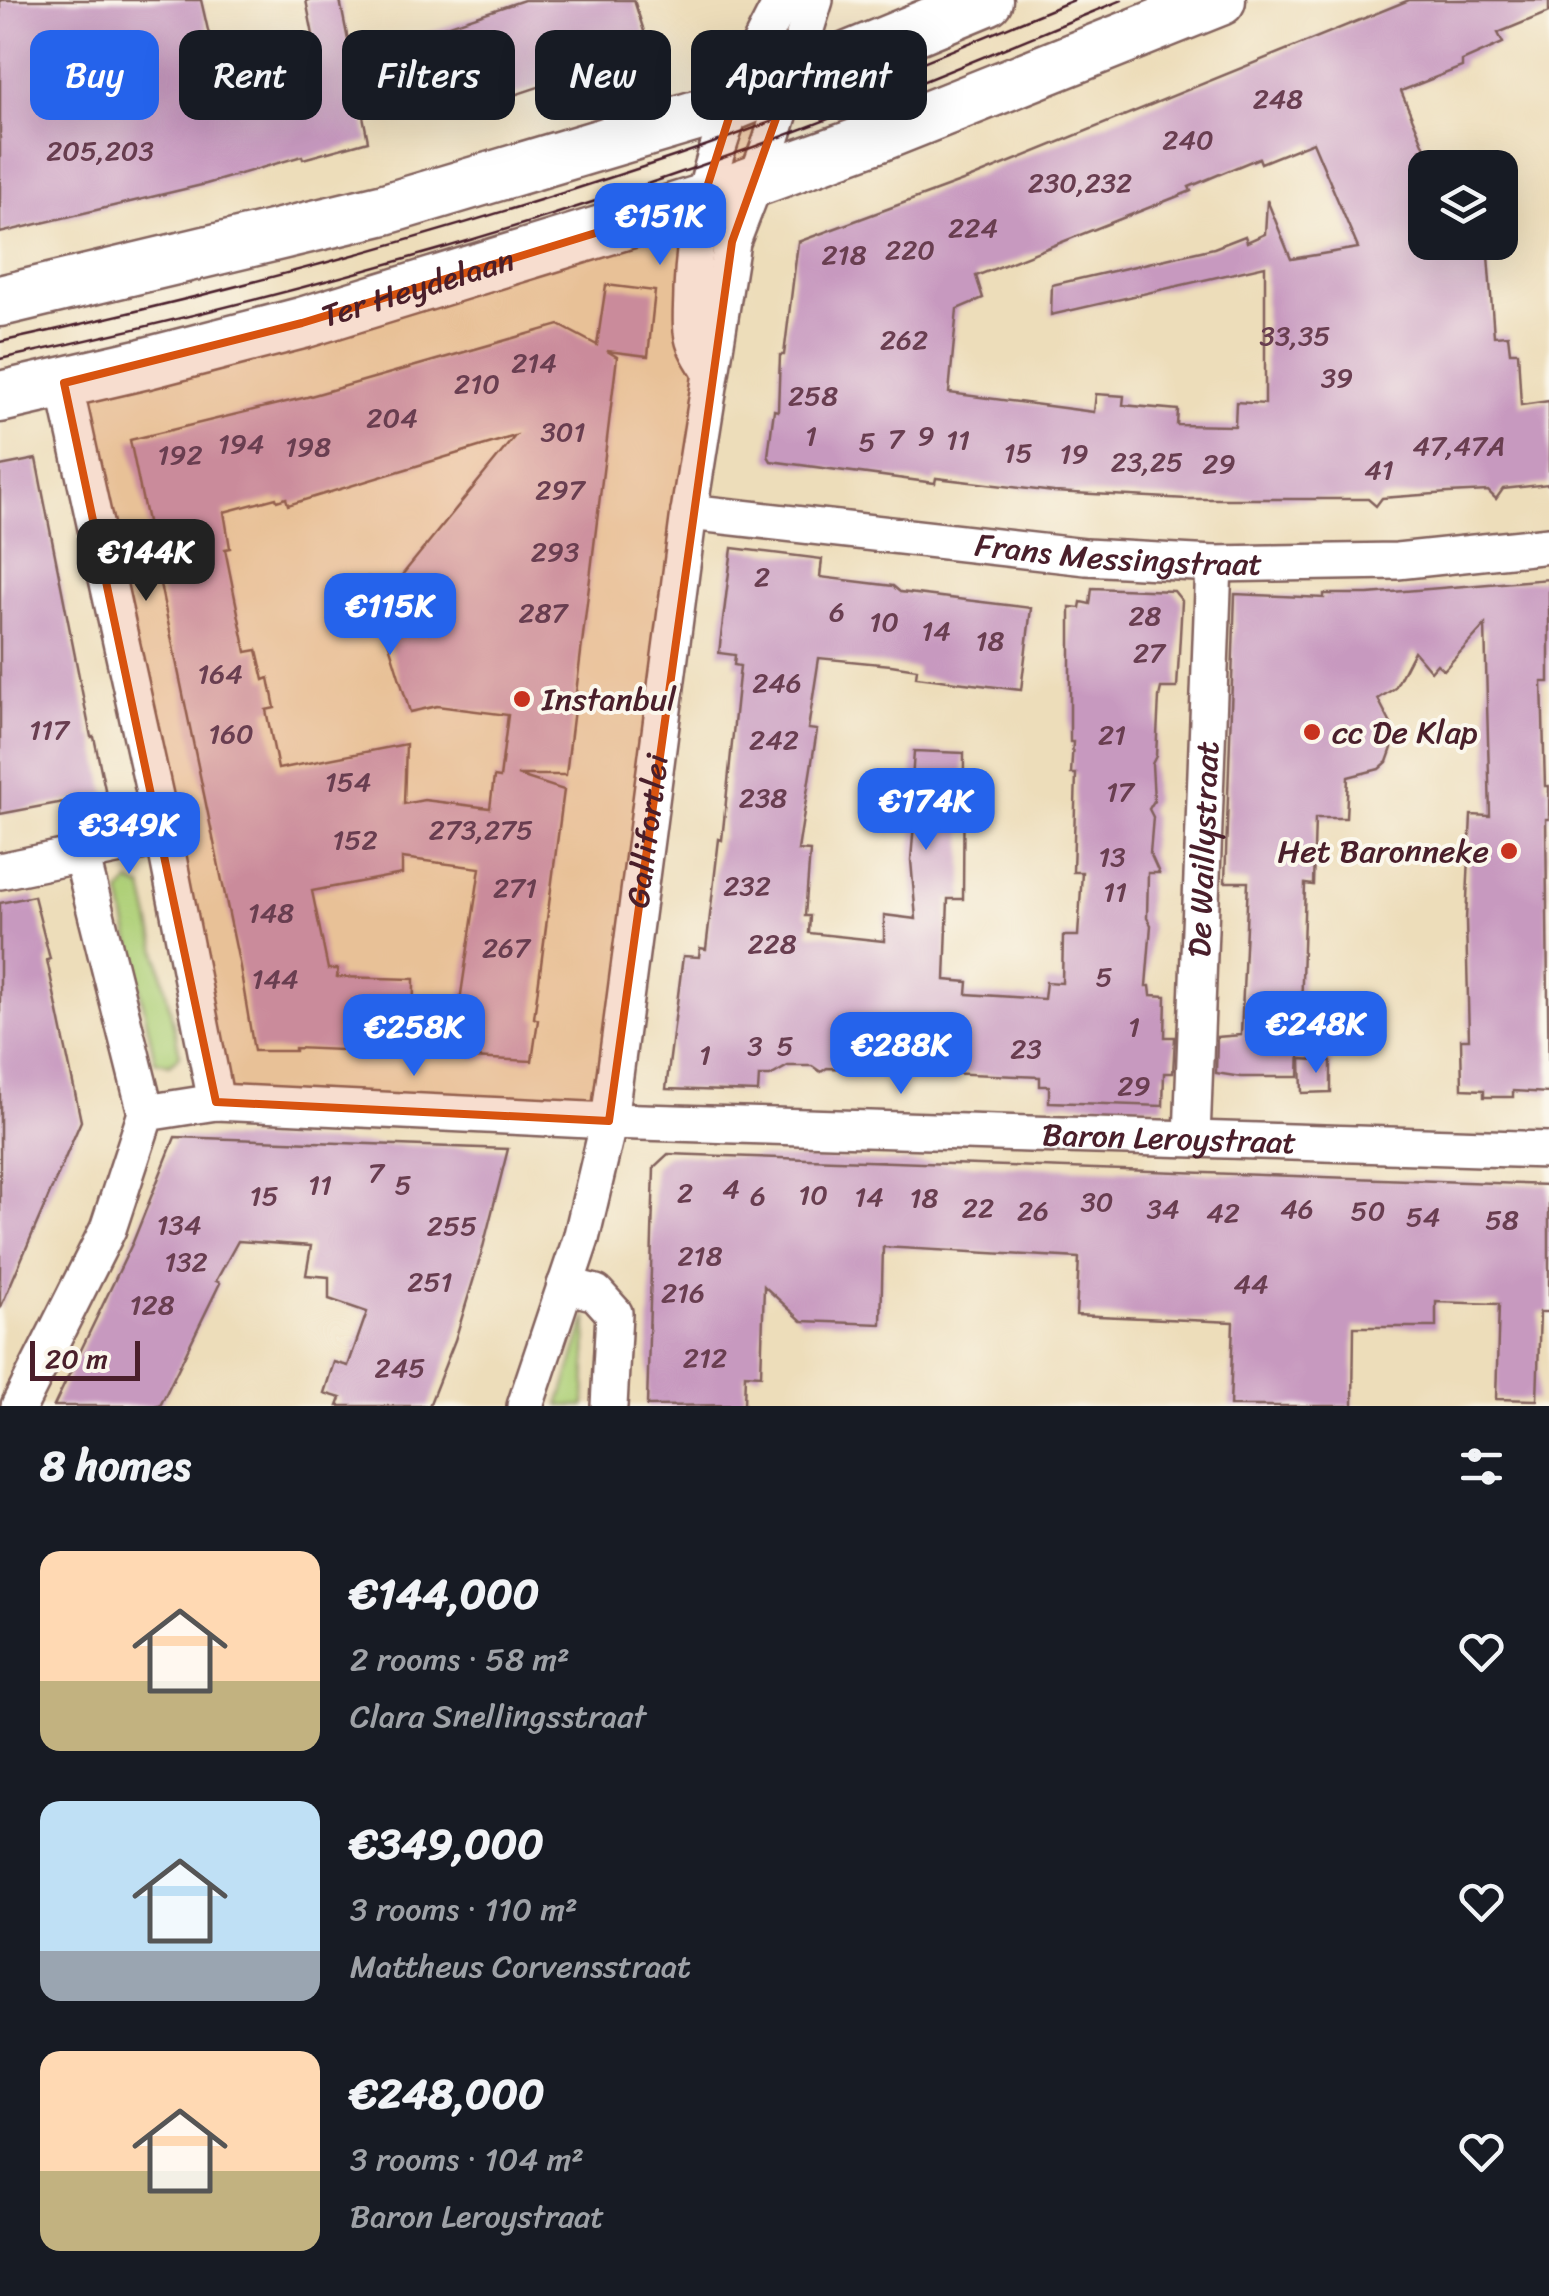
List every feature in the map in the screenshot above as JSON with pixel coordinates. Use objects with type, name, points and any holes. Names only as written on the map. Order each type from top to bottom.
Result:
[{"type":"street","name":"Gallifortlei","points":[[766,30],[783,0]]},
{"type":"street","name":"Gallifortlei","points":[[805,30],[815,0]]},
{"type":"street","points":[[917,30],[987,0]]},
{"type":"street","name":"Ter Heydelaan","points":[[0,397],[302,323],[703,200],[848,148],[1220,0]]},
{"type":"street","points":[[0,301],[385,209],[691,118]]},
{"type":"street","name":"Gallifortlei","points":[[710,372],[694,342],[693,254],[703,200],[728,120]]},
{"type":"street","name":"Gallifortlei","points":[[525,1406],[580,1238],[610,1121],[710,372],[732,242],[777,120]]},
{"type":"street","points":[[64,384],[164,837],[216,1102]]},
{"type":"street","name":"Frans Messingstraat","points":[[689,512],[1086,557],[1214,564],[1398,561],[1549,545]]},
{"type":"street","name":"De Waillystraat","points":[[1192,1137],[1214,564]]},
{"type":"street","points":[[0,871],[164,837]]},
{"type":"street","points":[[19,1406],[108,1229],[146,1113],[81,854]]},
{"type":"street","name":"Baron Leroystraat","points":[[146,1113],[216,1102],[610,1121],[1549,1150]]},
{"type":"street","points":[[566,1284],[596,1293],[614,1313],[610,1406]]},
{"type":"highlighted area","points":[[788,85],[732,242],[609,1121],[216,1102],[64,383],[302,323],[703,200],[733,105]]},
{"type":"green space","points":[[130,882],[143,888],[180,1055],[170,1065],[155,1061],[120,893]]},
{"type":"green space","points":[[587,1316],[585,1406],[559,1406]]},
{"type":"building","points":[[0,0],[201,0],[208,30],[179,30],[179,120],[322,120],[322,30],[312,30],[306,0],[340,0],[346,30],[342,30],[342,120],[364,120],[368,141],[0,233]]},
{"type":"building","points":[[524,0],[634,0],[644,30],[535,30],[535,88],[515,95],[515,30],[435,30]]},
{"type":"building","points":[[1409,0],[1549,0],[1549,12],[1498,33],[1503,43],[1462,61],[1462,67],[1401,91],[1425,148],[1408,150],[1408,260],[1488,260],[1494,336],[1508,335],[1510,352],[1518,352],[1521,405],[1549,401],[1549,484],[1503,489],[1496,499],[1488,491],[1448,493],[1382,498],[1376,506],[1368,499],[1188,499],[1054,492],[936,478],[935,483],[771,461],[768,456],[774,410],[778,411],[780,355],[784,355],[798,242],[971,178]],"holes":[[[1313,142],[1358,248],[1291,259],[1267,200],[1265,234],[1247,242],[1245,236],[1214,248],[1052,285],[1051,315],[1265,266],[1265,404],[1236,402],[1235,426],[1177,425],[1178,410],[1123,405],[1124,396],[1096,394],[1094,412],[949,393],[957,309],[983,298],[976,276],[1191,191],[1189,187],[1259,158],[1261,163]]]},
{"type":"building","points":[[606,285],[655,291],[648,356],[607,351],[617,357],[566,775],[517,775],[564,790],[534,1018],[538,1020],[532,1061],[452,1054],[480,868],[402,858],[402,874],[312,891],[328,969],[338,969],[337,977],[414,979],[413,1053],[295,1048],[254,1051],[130,440],[307,397],[559,325],[597,345]],"holes":[[[515,436],[398,580],[368,577],[410,712],[437,706],[508,715],[500,778],[494,777],[490,808],[424,800],[404,804],[406,744],[278,769],[266,710],[275,708],[269,678],[264,680],[257,650],[246,652],[225,549],[230,548],[224,512],[276,498],[286,498],[288,505]]]},
{"type":"building","points":[[36,459],[91,737],[106,794],[0,814],[0,466]]},
{"type":"building","points":[[732,548],[822,559],[820,577],[893,586],[900,592],[1031,608],[1021,690],[916,677],[917,669],[819,658],[808,729],[817,730],[798,850],[810,851],[805,916],[810,916],[809,933],[884,941],[884,915],[916,919],[911,860],[916,799],[911,797],[914,751],[964,753],[963,899],[948,899],[945,980],[968,982],[967,994],[1044,999],[1046,982],[1062,983],[1063,936],[1078,936],[1082,872],[1073,872],[1076,774],[1071,774],[1070,607],[1080,608],[1081,602],[1090,604],[1092,588],[1174,591],[1182,601],[1177,688],[1161,688],[1156,756],[1152,764],[1154,801],[1149,809],[1153,817],[1150,853],[1159,873],[1148,873],[1147,918],[1151,925],[1146,986],[1150,986],[1151,995],[1166,996],[1165,1037],[1175,1037],[1173,1073],[1164,1073],[1163,1106],[1049,1102],[1049,1086],[1040,1086],[1040,1077],[827,1068],[821,1072],[812,1066],[788,1066],[770,1076],[759,1076],[758,1092],[666,1089],[683,956],[699,957],[700,948],[706,949],[719,839],[722,840],[740,666],[734,665],[735,655],[719,653]]},
{"type":"building","points":[[1549,579],[1549,682],[1542,682],[1545,786],[1549,786],[1549,1093],[1513,1091],[1513,1097],[1484,1097],[1484,1090],[1462,1089],[1461,1039],[1469,1039],[1466,920],[1471,815],[1490,816],[1485,625],[1444,670],[1437,664],[1431,671],[1414,651],[1395,688],[1378,699],[1392,726],[1392,748],[1387,762],[1379,769],[1348,777],[1346,818],[1315,818],[1313,885],[1305,884],[1299,1077],[1216,1073],[1217,1037],[1241,1035],[1248,882],[1225,882],[1235,594],[1324,598],[1324,594]]},
{"type":"building","points":[[34,896],[81,1121],[0,1309],[0,903]]},
{"type":"building","points":[[1301,1059],[1331,1061],[1331,1092],[1302,1093]]},
{"type":"building","points":[[175,1137],[508,1149],[455,1340],[429,1406],[338,1406],[341,1398],[324,1393],[334,1362],[348,1366],[367,1312],[329,1299],[329,1277],[306,1275],[311,1246],[238,1241],[160,1406],[54,1406],[133,1242]]},
{"type":"building","points":[[668,1154],[1549,1185],[1549,1312],[1540,1312],[1537,1400],[1496,1399],[1499,1304],[1436,1302],[1436,1327],[1354,1327],[1353,1406],[1230,1406],[1233,1322],[1076,1315],[1079,1258],[883,1247],[881,1324],[802,1321],[764,1286],[761,1375],[745,1374],[744,1405],[647,1406],[654,1167]]},
{"type":"tram line","points":[[0,342],[324,263],[564,193],[752,129],[1074,0]]},
{"type":"tram line","points":[[0,359],[271,296],[626,191],[817,123],[1122,0]]},
{"type":"place","name":"Instanbul","points":[[522,699]]},
{"type":"place","name":"cc De Klap","points":[[1312,732]]},
{"type":"place","name":"Het Baronneke","points":[[1509,851]]}]
